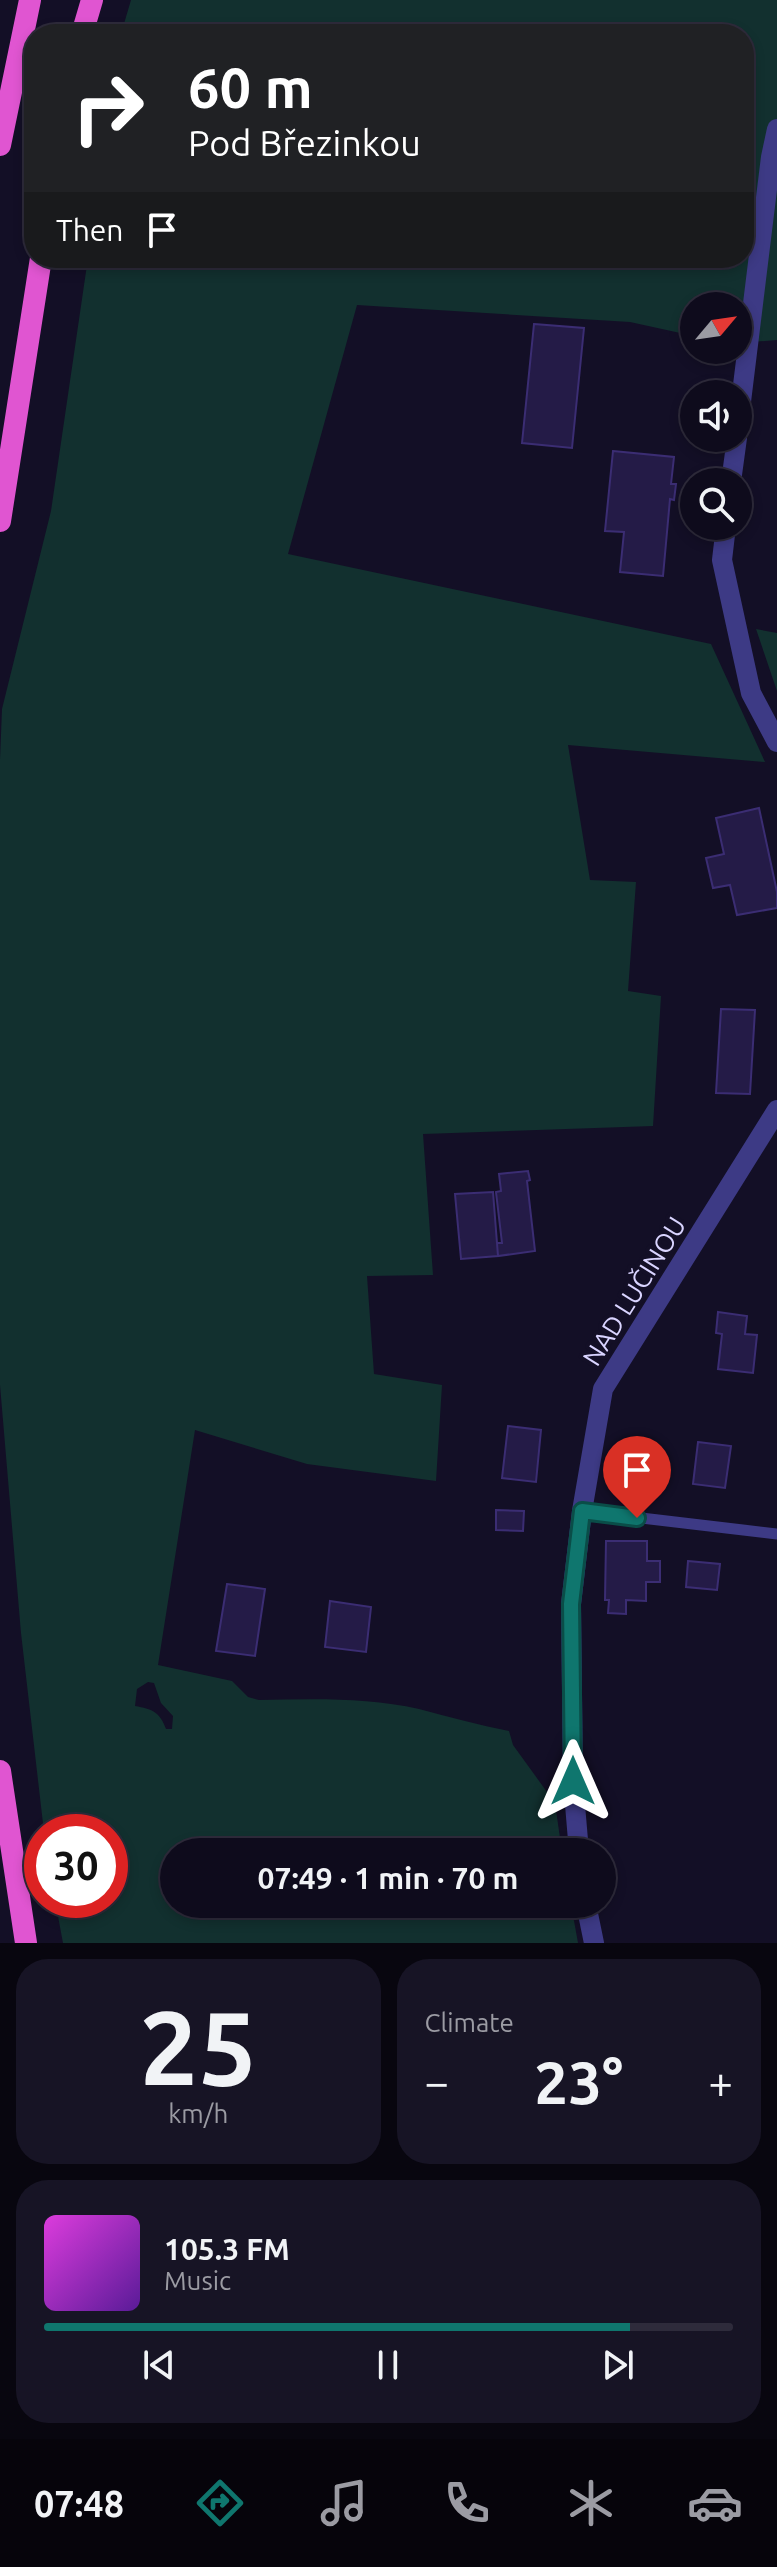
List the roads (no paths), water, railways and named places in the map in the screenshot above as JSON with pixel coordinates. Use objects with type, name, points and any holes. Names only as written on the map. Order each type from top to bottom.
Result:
[{"type":"highway","points":[[25,24],[30,0]]},
{"type":"highway","points":[[85,24],[92,0]]},
{"type":"highway","points":[[0,145],[24,29]]},
{"type":"highway","points":[[0,521],[39,268]]},
{"type":"highway","points":[[0,1771],[26,1943]]},
{"type":"street","points":[[744,380],[777,129]]},
{"type":"street","points":[[724,540],[722,560],[751,693],[777,742]]},
{"type":"street","name":"NAD LUČINOU","points":[[578,1838],[573,1781],[571,1604],[582,1511],[603,1389],[777,1110]]},
{"type":"street","points":[[589,1918],[594,1943]]},
{"type":"lane","points":[[582,1511],[777,1534]]}]
